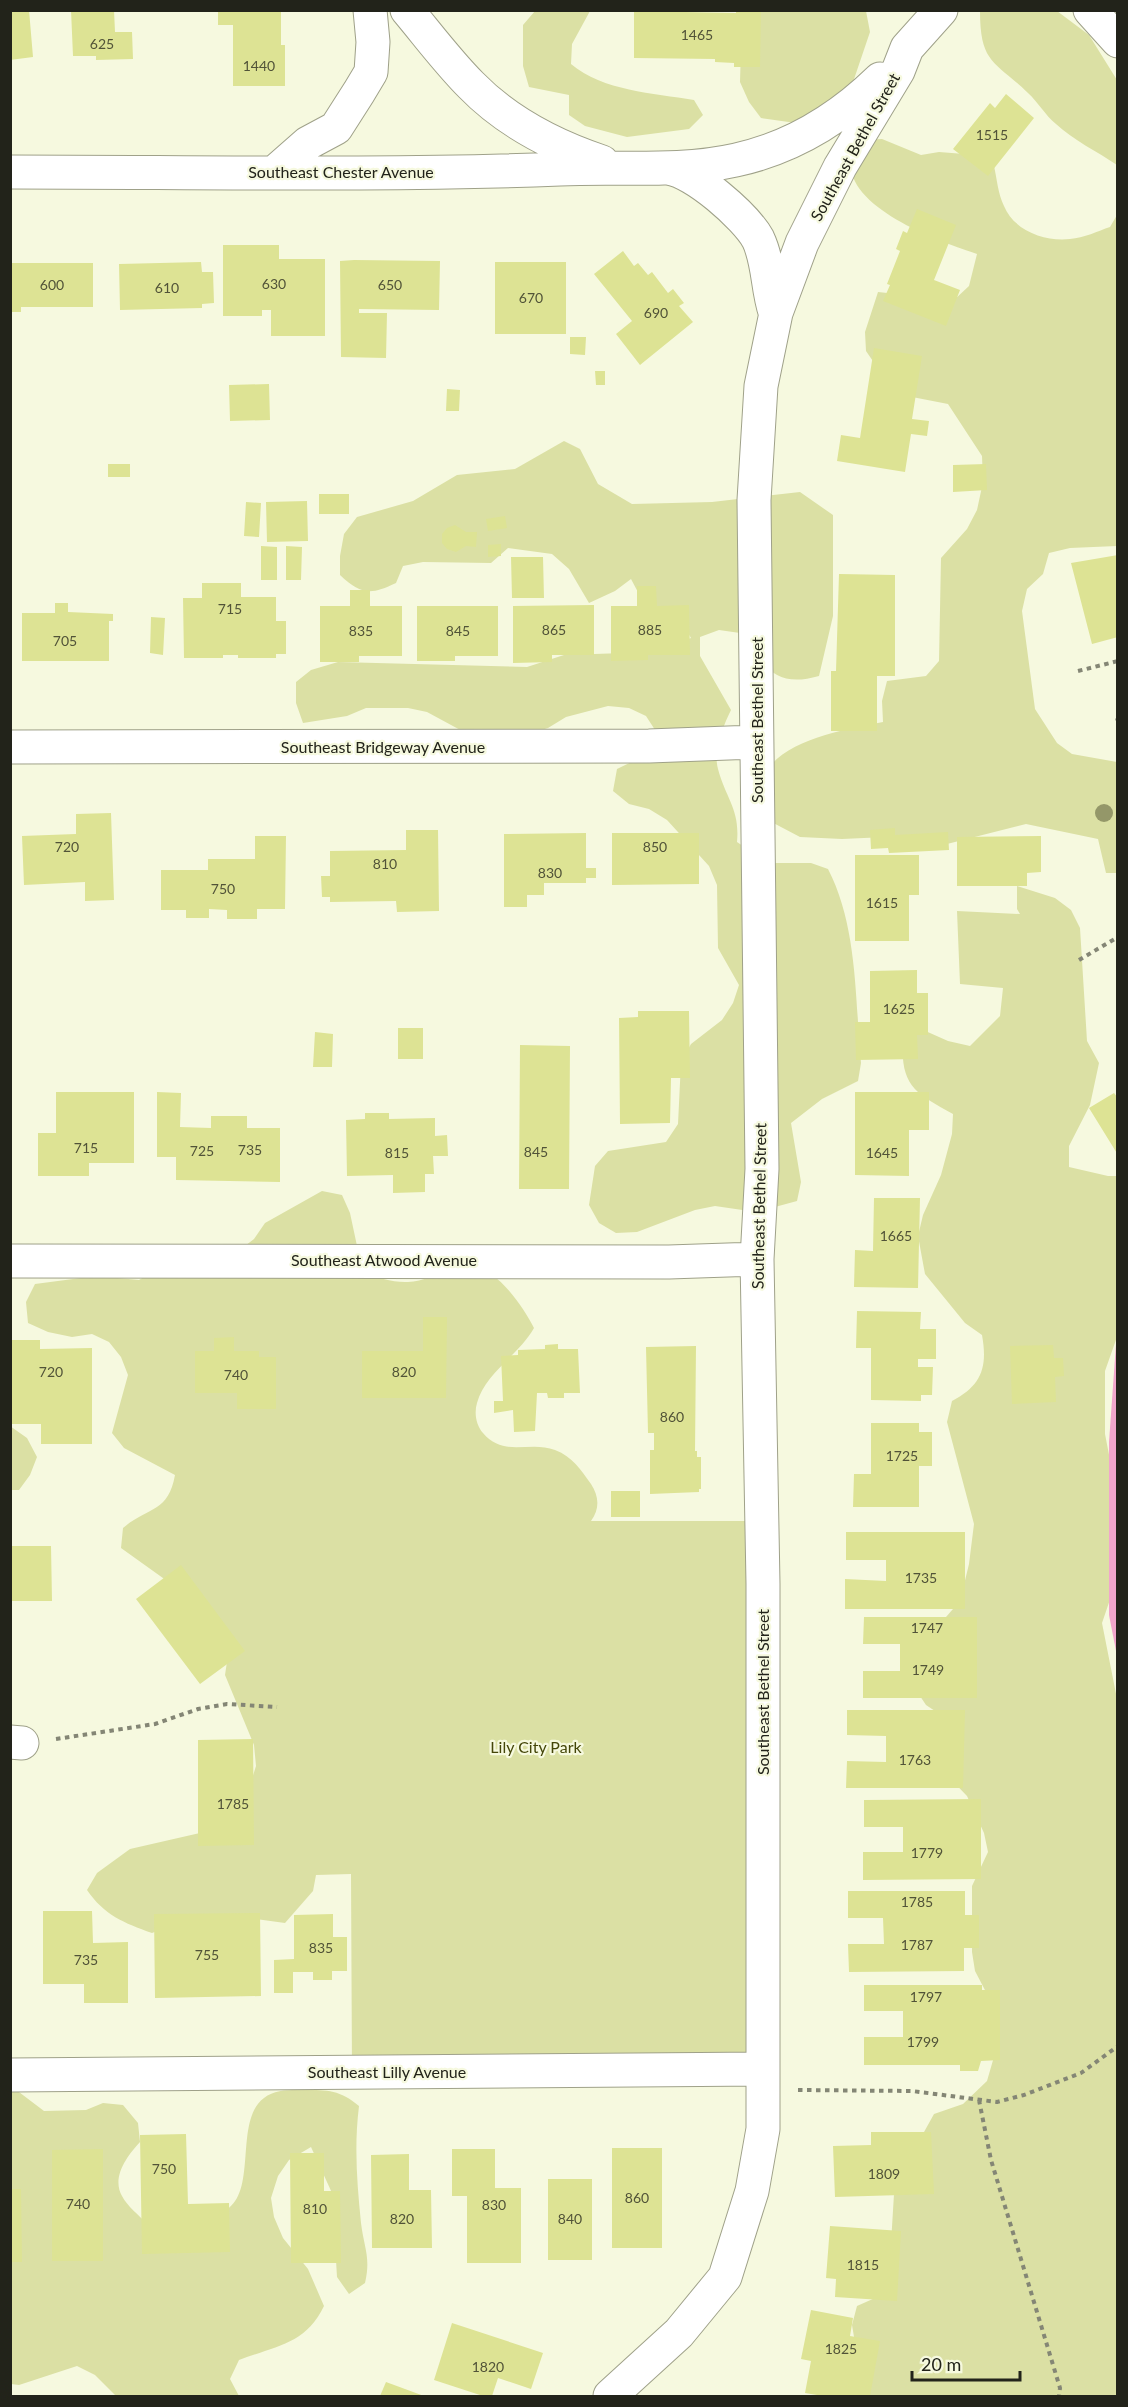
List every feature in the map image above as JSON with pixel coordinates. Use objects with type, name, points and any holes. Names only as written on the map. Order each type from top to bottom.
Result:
[{"type":"street","points":[[275,172],[308,143],[336,128],[359,93],[371,72],[373,42],[370,10]]},
{"type":"street","points":[[407,10],[471,85],[501,111],[534,133],[569,150],[606,163],[672,169],[722,200],[757,238],[776,314]]},
{"type":"street","name":"Southeast Bethel Street","points":[[610,2397],[679,2333],[725,2277],[752,2192],[764,2129],[763,1584],[757,1259],[762,1169],[755,742],[757,593],[754,500],[761,387],[776,314],[802,243],[840,167],[898,71],[907,48],[941,10]]},
{"type":"street","points":[[1090,10],[1118,41]]},
{"type":"street","name":"Southeast Chester Avenue","points":[[10,172],[413,173],[697,167],[738,159],[814,130],[859,100],[907,48]]},
{"type":"street","name":"Southeast Bridgeway Avenue","points":[[10,747],[649,746],[755,742]]},
{"type":"street","name":"Southeast Atwood Avenue","points":[[10,1261],[669,1262],[757,1259]]},
{"type":"street","name":"Southeast Lilly Avenue","points":[[10,2075],[763,2069]]},
{"type":"path","points":[[1078,671],[1118,661]]},
{"type":"path","points":[[1079,960],[1118,937]]},
{"type":"path","points":[[16,1743],[155,1724],[198,1709],[227,1704],[277,1707]]},
{"type":"path","points":[[798,2090],[912,2091],[997,2102],[1024,2095],[1081,2073],[1118,2046]]},
{"type":"path","points":[[979,2100],[991,2160],[1053,2365],[1059,2397]]},
{"type":"green space","points":[[535,11],[590,11],[572,44],[571,64],[598,80],[629,90],[694,100],[703,115],[689,129],[627,137],[585,126],[569,115],[569,95],[529,87],[523,66],[523,25]]},
{"type":"green space","points":[[742,11],[866,11],[870,32],[851,88],[803,124],[761,118],[749,102],[740,82]]},
{"type":"green space","points":[[980,11],[1057,11],[1089,35],[1117,80],[1117,165],[1063,130],[1048,117],[1032,97],[998,67],[986,52]]},
{"type":"green space","points":[[882,139],[921,155],[939,152],[977,155],[994,166],[1000,197],[1009,215],[1023,228],[1041,236],[1061,239],[1086,236],[1110,227],[1117,215],[1117,546],[1070,548],[1049,553],[1043,574],[1027,589],[1022,611],[1035,709],[1057,743],[1072,754],[1117,762],[1117,873],[1106,873],[1098,839],[1026,824],[947,844],[908,836],[842,839],[800,837],[760,816],[762,779],[773,762],[786,752],[817,738],[883,722],[882,701],[887,681],[926,676],[939,661],[941,558],[967,529],[977,510],[983,482],[982,456],[948,404],[907,396],[890,386],[866,351],[865,332],[878,292],[954,300],[969,286],[977,254],[942,242],[900,222],[864,195],[854,179],[851,162],[861,140]]},
{"type":"green space","points":[[564,441],[580,449],[598,484],[632,504],[712,502],[800,492],[833,515],[833,616],[819,676],[804,679],[781,677],[764,664],[740,633],[719,630],[700,637],[700,656],[731,710],[720,739],[717,762],[734,812],[737,842],[768,863],[811,863],[828,869],[838,891],[850,939],[861,1063],[858,1081],[822,1099],[791,1123],[801,1182],[797,1201],[756,1212],[715,1206],[695,1210],[637,1232],[616,1233],[599,1223],[589,1205],[595,1166],[608,1151],[666,1142],[678,1124],[681,1062],[691,1044],[722,1020],[733,1003],[739,985],[718,948],[717,885],[709,866],[667,820],[649,809],[629,804],[613,791],[617,769],[652,752],[657,733],[646,716],[629,708],[608,706],[566,717],[548,728],[528,734],[464,732],[427,712],[408,708],[366,708],[347,716],[303,723],[296,703],[296,682],[311,670],[338,662],[527,667],[564,655],[654,652],[691,638],[681,621],[640,596],[631,579],[615,591],[589,603],[569,569],[552,554],[508,548],[491,563],[423,562],[403,566],[396,583],[373,591],[360,589],[340,575],[340,556],[344,534],[357,517],[413,501],[457,475],[515,469]]},
{"type":"green space","points":[[1017,886],[1055,898],[1071,910],[1080,928],[1087,1041],[1099,1063],[1090,1105],[1069,1146],[1069,1167],[1117,1176],[1117,1337],[1105,1371],[1105,1434],[1117,1496],[1118,1576],[1102,1623],[1118,1704],[1117,2396],[864,2396],[852,2325],[857,2306],[875,2298],[890,2260],[896,2161],[905,2141],[924,2132],[934,2114],[963,2104],[987,2081],[1000,2036],[998,2015],[975,1971],[972,1952],[972,1886],[988,1852],[984,1833],[967,1796],[941,1769],[941,1715],[926,1705],[914,1687],[918,1649],[960,1601],[969,1564],[974,1524],[947,1422],[952,1401],[970,1389],[980,1375],[984,1347],[982,1335],[965,1323],[925,1274],[918,1236],[923,1215],[941,1175],[952,1134],[953,1114],[920,1093],[907,1078],[904,1068],[903,1039],[921,1029],[948,1041],[970,1046],[1000,1016],[1003,988],[960,984],[957,911],[1020,914],[1017,909]]},
{"type":"green space","name":"Lily City Park","points":[[322,1191],[342,1195],[350,1213],[363,1274],[391,1281],[408,1282],[422,1280],[461,1267],[473,1266],[495,1277],[514,1296],[534,1328],[481,1392],[476,1407],[477,1423],[483,1433],[500,1445],[546,1447],[571,1460],[596,1493],[597,1507],[591,1521],[761,1521],[763,2069],[352,2073],[351,1874],[316,1875],[313,1891],[285,1923],[228,1915],[190,1918],[152,1933],[115,1917],[100,1906],[87,1890],[97,1873],[130,1849],[213,1830],[250,1785],[256,1766],[254,1745],[225,1675],[228,1655],[216,1616],[121,1548],[123,1528],[162,1503],[168,1496],[175,1475],[124,1448],[112,1433],[128,1375],[121,1357],[109,1342],[92,1334],[72,1337],[48,1332],[28,1323],[26,1302],[35,1284],[96,1276],[139,1280],[176,1258],[237,1252],[254,1239],[265,1223]]},
{"type":"green space","points":[[10,1426],[27,1438],[37,1457],[30,1475],[19,1490],[11,1490]]},
{"type":"green space","points":[[11,2086],[44,2111],[86,2110],[103,2103],[123,2105],[138,2123],[140,2142],[122,2167],[118,2181],[119,2189],[127,2203],[147,2224],[218,2213],[234,2202],[241,2189],[250,2123],[255,2109],[268,2095],[283,2091],[312,2090],[333,2092],[346,2097],[359,2106],[357,2164],[361,2223],[367,2259],[365,2283],[349,2294],[337,2277],[332,2193],[311,2147],[289,2160],[278,2176],[271,2198],[274,2217],[283,2238],[308,2269],[324,2306],[317,2319],[299,2336],[277,2347],[239,2360],[230,2379],[239,2396],[116,2396],[95,2375],[77,2366],[19,2385],[11,2384]]},
{"type":"shaded area","points":[[1117,1330],[1117,1656],[1109,1615],[1109,1442]]},
{"type":"building","points":[[10,10],[29,10],[33,57],[10,60]]},
{"type":"building","points":[[71,10],[114,10],[115,32],[132,32],[133,59],[96,60],[96,56],[73,56]]},
{"type":"building","points":[[218,10],[281,10],[281,45],[285,45],[285,86],[233,86],[233,25],[218,25]]},
{"type":"building","points":[[736,10],[761,10],[760,67],[734,67],[734,63],[715,62],[715,59],[634,58],[634,11],[736,13]]},
{"type":"building","points":[[1006,94],[1034,118],[988,176],[953,149],[990,103],[995,108]]},
{"type":"building","points":[[917,209],[956,225],[934,280],[960,290],[946,326],[883,301],[900,251],[896,249],[903,231],[907,233]]},
{"type":"building","points":[[223,245],[279,245],[279,259],[325,259],[325,336],[271,336],[271,310],[262,310],[262,316],[223,316]]},
{"type":"building","points":[[623,251],[634,266],[638,263],[648,275],[652,272],[668,293],[673,289],[684,303],[679,306],[693,322],[640,365],[616,334],[632,321],[594,274]]},
{"type":"building","points":[[340,261],[440,261],[439,310],[359,309],[359,313],[387,313],[386,358],[341,357]]},
{"type":"building","points":[[201,262],[202,272],[213,272],[214,303],[202,304],[202,308],[120,310],[119,264]]},
{"type":"building","points":[[495,262],[566,262],[566,334],[495,334]]},
{"type":"building","points":[[11,263],[93,263],[93,307],[21,307],[21,312],[11,312]]},
{"type":"building","points":[[570,337],[586,337],[585,355],[570,354]]},
{"type":"building","points":[[874,348],[922,356],[912,419],[929,421],[927,436],[911,434],[905,472],[837,461],[841,435],[860,438]]},
{"type":"building","points":[[595,371],[605,371],[605,385],[596,385]]},
{"type":"building","points":[[269,384],[270,420],[230,421],[229,385]]},
{"type":"building","points":[[447,389],[460,390],[459,411],[446,411]]},
{"type":"building","points":[[108,464],[130,464],[130,477],[108,477]]},
{"type":"building","points":[[986,464],[987,490],[953,492],[953,465]]},
{"type":"building","points":[[319,494],[349,494],[349,514],[319,514]]},
{"type":"building","points":[[307,501],[308,541],[267,542],[266,502]]},
{"type":"building","points":[[246,502],[261,503],[259,537],[244,536]]},
{"type":"building","points":[[505,516],[507,528],[488,531],[486,519]]},
{"type":"building","points":[[455,525],[466,532],[477,532],[476,547],[466,546],[456,552],[447,549],[442,543],[442,534],[447,528]]},
{"type":"building","points":[[501,544],[501,556],[488,557],[488,545]]},
{"type":"building","points":[[261,546],[277,547],[277,580],[261,580]]},
{"type":"building","points":[[286,546],[302,547],[301,580],[286,580]]},
{"type":"building","points":[[1118,555],[1118,637],[1092,644],[1071,563]]},
{"type":"building","points":[[511,557],[543,557],[544,598],[512,598]]},
{"type":"building","points":[[839,574],[895,575],[895,676],[877,676],[877,731],[831,731],[831,671],[836,671]]},
{"type":"building","points":[[202,583],[241,583],[241,597],[276,597],[276,621],[286,621],[286,654],[276,654],[276,658],[238,658],[238,655],[223,655],[223,658],[184,658],[183,598],[202,598]]},
{"type":"building","points":[[637,586],[656,586],[657,606],[689,605],[690,655],[648,655],[648,660],[611,661],[611,606],[637,606]]},
{"type":"building","points":[[350,590],[370,590],[370,606],[402,606],[402,656],[359,656],[359,662],[320,662],[320,606],[350,606]]},
{"type":"building","points":[[55,603],[68,603],[68,612],[113,614],[113,621],[109,621],[109,661],[22,661],[22,613],[55,613]]},
{"type":"building","points":[[594,605],[594,655],[552,655],[552,662],[513,663],[513,606]]},
{"type":"building","points":[[417,606],[498,606],[498,656],[455,656],[455,661],[417,661]]},
{"type":"building","points":[[151,617],[165,618],[163,655],[150,653]]},
{"type":"building","points":[[111,813],[114,900],[85,901],[85,882],[24,885],[22,836],[76,834],[76,814]]},
{"type":"building","points":[[895,828],[895,835],[948,832],[949,850],[889,853],[888,848],[871,849],[870,830]]},
{"type":"building","points":[[406,830],[438,830],[439,911],[397,912],[396,901],[330,902],[330,897],[322,897],[321,876],[330,876],[330,851],[406,850]]},
{"type":"building","points":[[586,833],[586,868],[596,868],[596,878],[586,878],[586,883],[544,883],[544,895],[527,895],[527,907],[504,907],[504,834]]},
{"type":"building","points":[[612,833],[699,833],[699,884],[612,885]]},
{"type":"building","points":[[255,836],[286,836],[285,909],[257,909],[257,919],[227,919],[227,910],[209,909],[209,918],[186,918],[186,910],[161,910],[161,870],[208,870],[208,859],[255,859]]},
{"type":"building","points":[[1041,836],[1041,872],[1027,873],[1027,886],[957,886],[957,837]]},
{"type":"building","points":[[855,855],[919,855],[919,895],[909,895],[909,941],[855,941]]},
{"type":"building","points":[[917,970],[917,993],[928,993],[928,1035],[917,1035],[918,1059],[856,1060],[855,1022],[870,1022],[870,971]]},
{"type":"building","points":[[638,1011],[689,1011],[690,1078],[671,1078],[670,1123],[620,1124],[619,1018],[638,1017]]},
{"type":"building","points":[[398,1028],[423,1028],[423,1059],[398,1059]]},
{"type":"building","points":[[315,1032],[333,1034],[332,1067],[313,1067]]},
{"type":"building","points":[[520,1045],[570,1046],[569,1189],[519,1189]]},
{"type":"building","points":[[56,1092],[134,1092],[134,1163],[89,1163],[89,1176],[38,1176],[38,1133],[56,1133]]},
{"type":"building","points":[[157,1092],[181,1093],[180,1127],[211,1128],[211,1116],[247,1116],[247,1128],[280,1128],[280,1182],[176,1180],[176,1157],[157,1157]]},
{"type":"building","points":[[855,1092],[929,1092],[929,1130],[909,1130],[909,1176],[855,1175]]},
{"type":"building","points":[[1114,1093],[1118,1098],[1118,1155],[1089,1108]]},
{"type":"building","points":[[365,1113],[389,1113],[389,1119],[435,1118],[435,1136],[447,1135],[448,1156],[433,1156],[434,1174],[425,1174],[425,1192],[393,1193],[393,1175],[347,1176],[346,1120],[365,1119]]},
{"type":"building","points":[[874,1198],[920,1198],[918,1288],[854,1287],[855,1250],[873,1251]]},
{"type":"building","points":[[857,1311],[921,1312],[920,1329],[936,1329],[936,1359],[918,1359],[918,1367],[933,1367],[932,1395],[921,1395],[921,1401],[871,1400],[871,1348],[856,1348]]},
{"type":"building","points":[[423,1317],[447,1317],[446,1398],[362,1398],[362,1351],[423,1351]]},
{"type":"building","points":[[234,1337],[234,1351],[259,1351],[259,1357],[276,1357],[276,1409],[237,1409],[237,1393],[195,1393],[195,1351],[214,1351],[214,1338]]},
{"type":"building","points":[[10,1340],[40,1340],[40,1349],[92,1348],[92,1444],[41,1444],[41,1424],[10,1424]]},
{"type":"building","points":[[558,1344],[558,1349],[578,1349],[580,1393],[564,1393],[564,1398],[548,1398],[547,1393],[537,1393],[535,1431],[514,1432],[513,1410],[494,1413],[494,1401],[503,1401],[501,1356],[518,1355],[518,1350],[545,1349],[545,1345]]},
{"type":"building","points":[[1053,1345],[1054,1358],[1063,1358],[1064,1376],[1055,1377],[1056,1402],[1012,1404],[1010,1346]]},
{"type":"building","points":[[696,1346],[695,1451],[697,1451],[697,1457],[701,1457],[701,1489],[699,1492],[650,1494],[650,1450],[654,1450],[654,1433],[648,1433],[646,1347]]},
{"type":"building","points":[[871,1423],[919,1423],[919,1432],[932,1432],[932,1466],[919,1466],[919,1507],[853,1507],[854,1474],[871,1474]]},
{"type":"building","points":[[611,1491],[640,1491],[640,1517],[611,1517]]},
{"type":"building","points":[[846,1532],[965,1532],[965,1609],[845,1609],[845,1579],[886,1581],[886,1560],[846,1560]]},
{"type":"building","points":[[10,1546],[51,1546],[52,1601],[10,1601]]},
{"type":"building","points":[[181,1565],[245,1651],[200,1684],[136,1599]]},
{"type":"building","points":[[864,1617],[977,1617],[977,1698],[863,1698],[863,1671],[900,1671],[900,1644],[863,1644]]},
{"type":"building","points":[[847,1710],[965,1710],[963,1788],[846,1788],[847,1761],[886,1762],[886,1736],[847,1735]]},
{"type":"building","points":[[253,1739],[254,1845],[198,1846],[198,1740]]},
{"type":"building","points":[[981,1799],[981,1879],[863,1880],[863,1852],[903,1852],[903,1827],[864,1827],[864,1800]]},
{"type":"building","points":[[848,1891],[965,1891],[965,1915],[979,1915],[979,1948],[964,1948],[964,1971],[849,1972],[848,1944],[884,1944],[883,1918],[848,1918]]},
{"type":"building","points":[[43,1911],[92,1911],[93,1943],[128,1942],[128,2003],[84,2003],[84,1984],[43,1984]]},
{"type":"building","points":[[260,1913],[261,1996],[155,1998],[154,1914]]},
{"type":"building","points":[[333,1914],[333,1937],[347,1937],[347,1971],[332,1971],[332,1980],[313,1980],[313,1972],[293,1972],[293,1993],[274,1993],[274,1960],[294,1959],[294,1915]]},
{"type":"building","points":[[864,1985],[982,1985],[982,1990],[1000,1990],[1000,2060],[981,2061],[978,2071],[960,2071],[960,2065],[864,2065],[864,2037],[903,2037],[903,2011],[864,2011]]},
{"type":"building","points":[[871,2132],[931,2132],[934,2194],[835,2197],[833,2146],[871,2145]]},
{"type":"building","points":[[186,2134],[188,2204],[229,2203],[230,2252],[142,2254],[140,2135]]},
{"type":"building","points":[[612,2148],[662,2148],[662,2248],[612,2248]]},
{"type":"building","points":[[103,2149],[103,2261],[52,2261],[52,2150]]},
{"type":"building","points":[[452,2149],[495,2149],[495,2188],[521,2188],[521,2263],[467,2263],[467,2196],[452,2196]]},
{"type":"building","points":[[290,2153],[324,2153],[324,2191],[340,2191],[341,2263],[291,2263]]},
{"type":"building","points":[[409,2154],[409,2190],[431,2190],[432,2248],[372,2248],[371,2155]]},
{"type":"building","points":[[548,2179],[592,2179],[592,2260],[548,2260]]},
{"type":"building","points":[[10,2189],[21,2189],[22,2262],[10,2262]]},
{"type":"building","points":[[830,2226],[901,2231],[897,2301],[835,2297],[836,2279],[826,2278]]},
{"type":"building","points":[[811,2310],[853,2318],[850,2336],[880,2341],[870,2396],[823,2396],[805,2393],[811,2361],[801,2359]]},
{"type":"building","points":[[452,2323],[543,2353],[531,2389],[498,2378],[492,2396],[483,2396],[434,2380]]},
{"type":"building","points":[[386,2382],[424,2396],[380,2396]]}]
